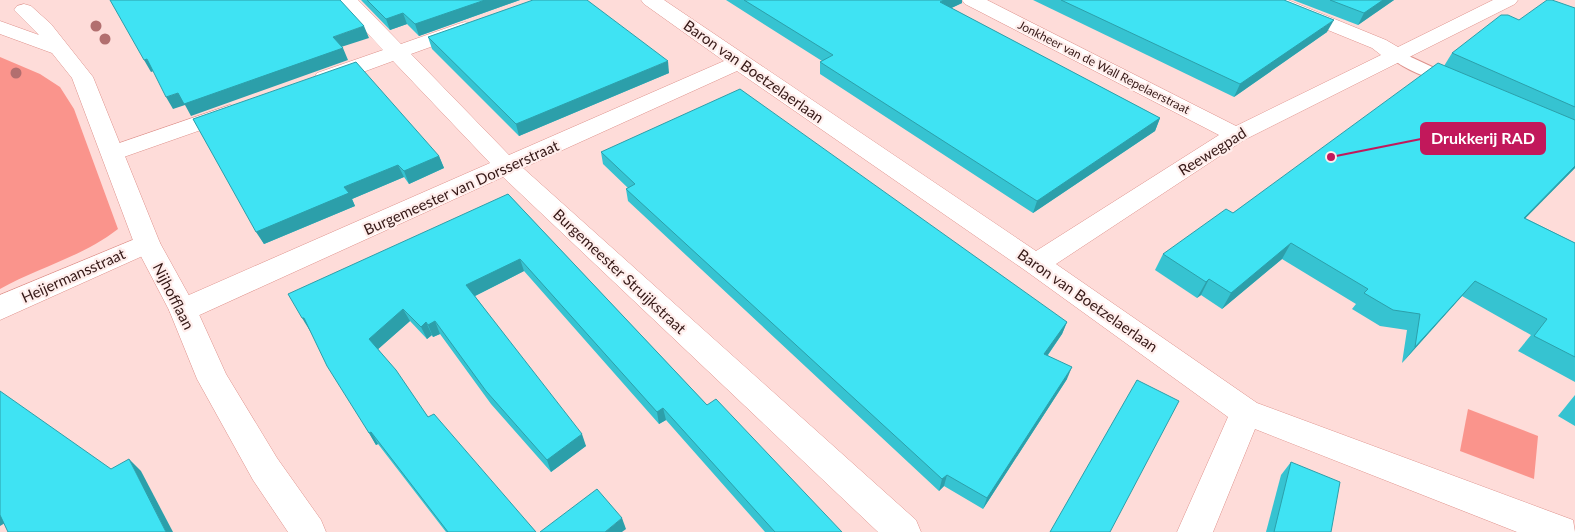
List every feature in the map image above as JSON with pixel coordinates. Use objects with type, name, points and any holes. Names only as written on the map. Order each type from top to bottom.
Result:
[{"type":"street","name":"Burgemeester Struijkstraat","points":[[347,0],[507,166],[904,532]]},
{"type":"street","name":"Baron van Boetzelaerlaan","points":[[651,0],[1036,264],[1246,412],[1560,532]]},
{"type":"street","name":"Jonkheer van de Wall Repelaerstraat","points":[[972,0],[1236,135]]},
{"type":"street","points":[[1270,0],[1379,44],[1398,56]]},
{"type":"street","name":"Reewegpad","points":[[1036,264],[1236,135],[1508,0]]},
{"type":"street","points":[[0,20],[31,5]]},
{"type":"street","name":"Nijhofflaan","points":[[31,5],[44,28],[82,77],[147,243],[183,310],[213,379],[265,469],[308,532]]},
{"type":"street","points":[[305,85],[479,23]]},
{"type":"street","points":[[0,26],[23,37],[62,49]]},
{"type":"street","name":"Burgemeester van Dorsserstraat","points":[[183,310],[739,62]]},
{"type":"street","points":[[113,153],[250,105]]},
{"type":"street","name":"Heijermansstraat","points":[[0,309],[147,243]]},
{"type":"street","points":[[1196,532],[1246,412]]},
{"type":"lane","points":[[1398,56],[1469,90]]},
{"type":"shaded area","points":[[0,57],[40,74],[60,87],[74,109],[118,229],[90,247],[0,289]]},
{"type":"shaded area","points":[[1468,409],[1538,436],[1534,479],[1460,451]]},
{"type":"building","points":[[110,0],[340,0],[364,26],[333,37],[343,48],[184,104],[178,93],[166,97],[147,59],[144,60]]},
{"type":"building","points":[[367,0],[485,0],[415,24],[403,13],[386,19]]},
{"type":"building","points":[[533,0],[587,0],[668,61],[516,124],[428,37]]},
{"type":"building","points":[[744,0],[944,0],[940,2],[1160,118],[1037,201],[820,62],[833,55]]},
{"type":"building","points":[[1061,0],[1284,0],[1334,20],[1240,84]]},
{"type":"building","points":[[1330,0],[1383,0],[1364,13]]},
{"type":"building","points":[[1547,0],[1575,8],[1575,107],[1452,53],[1501,15],[1508,15],[1519,20]]},
{"type":"building","points":[[356,62],[439,156],[404,171],[398,165],[344,187],[349,193],[256,232],[193,119]]},
{"type":"building","points":[[1438,63],[1575,120],[1575,166],[1524,218],[1575,243],[1575,357],[1534,336],[1547,319],[1475,281],[1415,347],[1420,314],[1393,310],[1364,293],[1368,289],[1291,243],[1231,293],[1209,279],[1206,282],[1163,254],[1226,209],[1233,213]]},
{"type":"building","points":[[740,89],[1067,322],[1044,354],[1072,367],[987,498],[947,475],[942,479],[626,189],[635,184],[601,152]]},
{"type":"building","points":[[508,194],[707,405],[716,399],[842,532],[775,532],[663,408],[657,412],[520,259],[466,285],[582,434],[547,460],[486,391],[435,321],[428,325],[426,322],[421,327],[403,309],[369,339],[396,370],[428,417],[434,414],[536,532],[448,532],[371,432],[369,433],[327,366],[304,318],[302,318],[288,294]]},
{"type":"building","points":[[1137,380],[1179,401],[1110,532],[1050,532]]},
{"type":"building","points":[[0,391],[111,469],[129,459],[166,532],[8,532],[0,515]]},
{"type":"building","points":[[1291,462],[1340,482],[1331,532],[1274,532]]},
{"type":"building","points":[[597,489],[622,518],[605,532],[540,532]]},
{"type":"place","name":"Drukkerij RAD","points":[[1331,157]]}]
